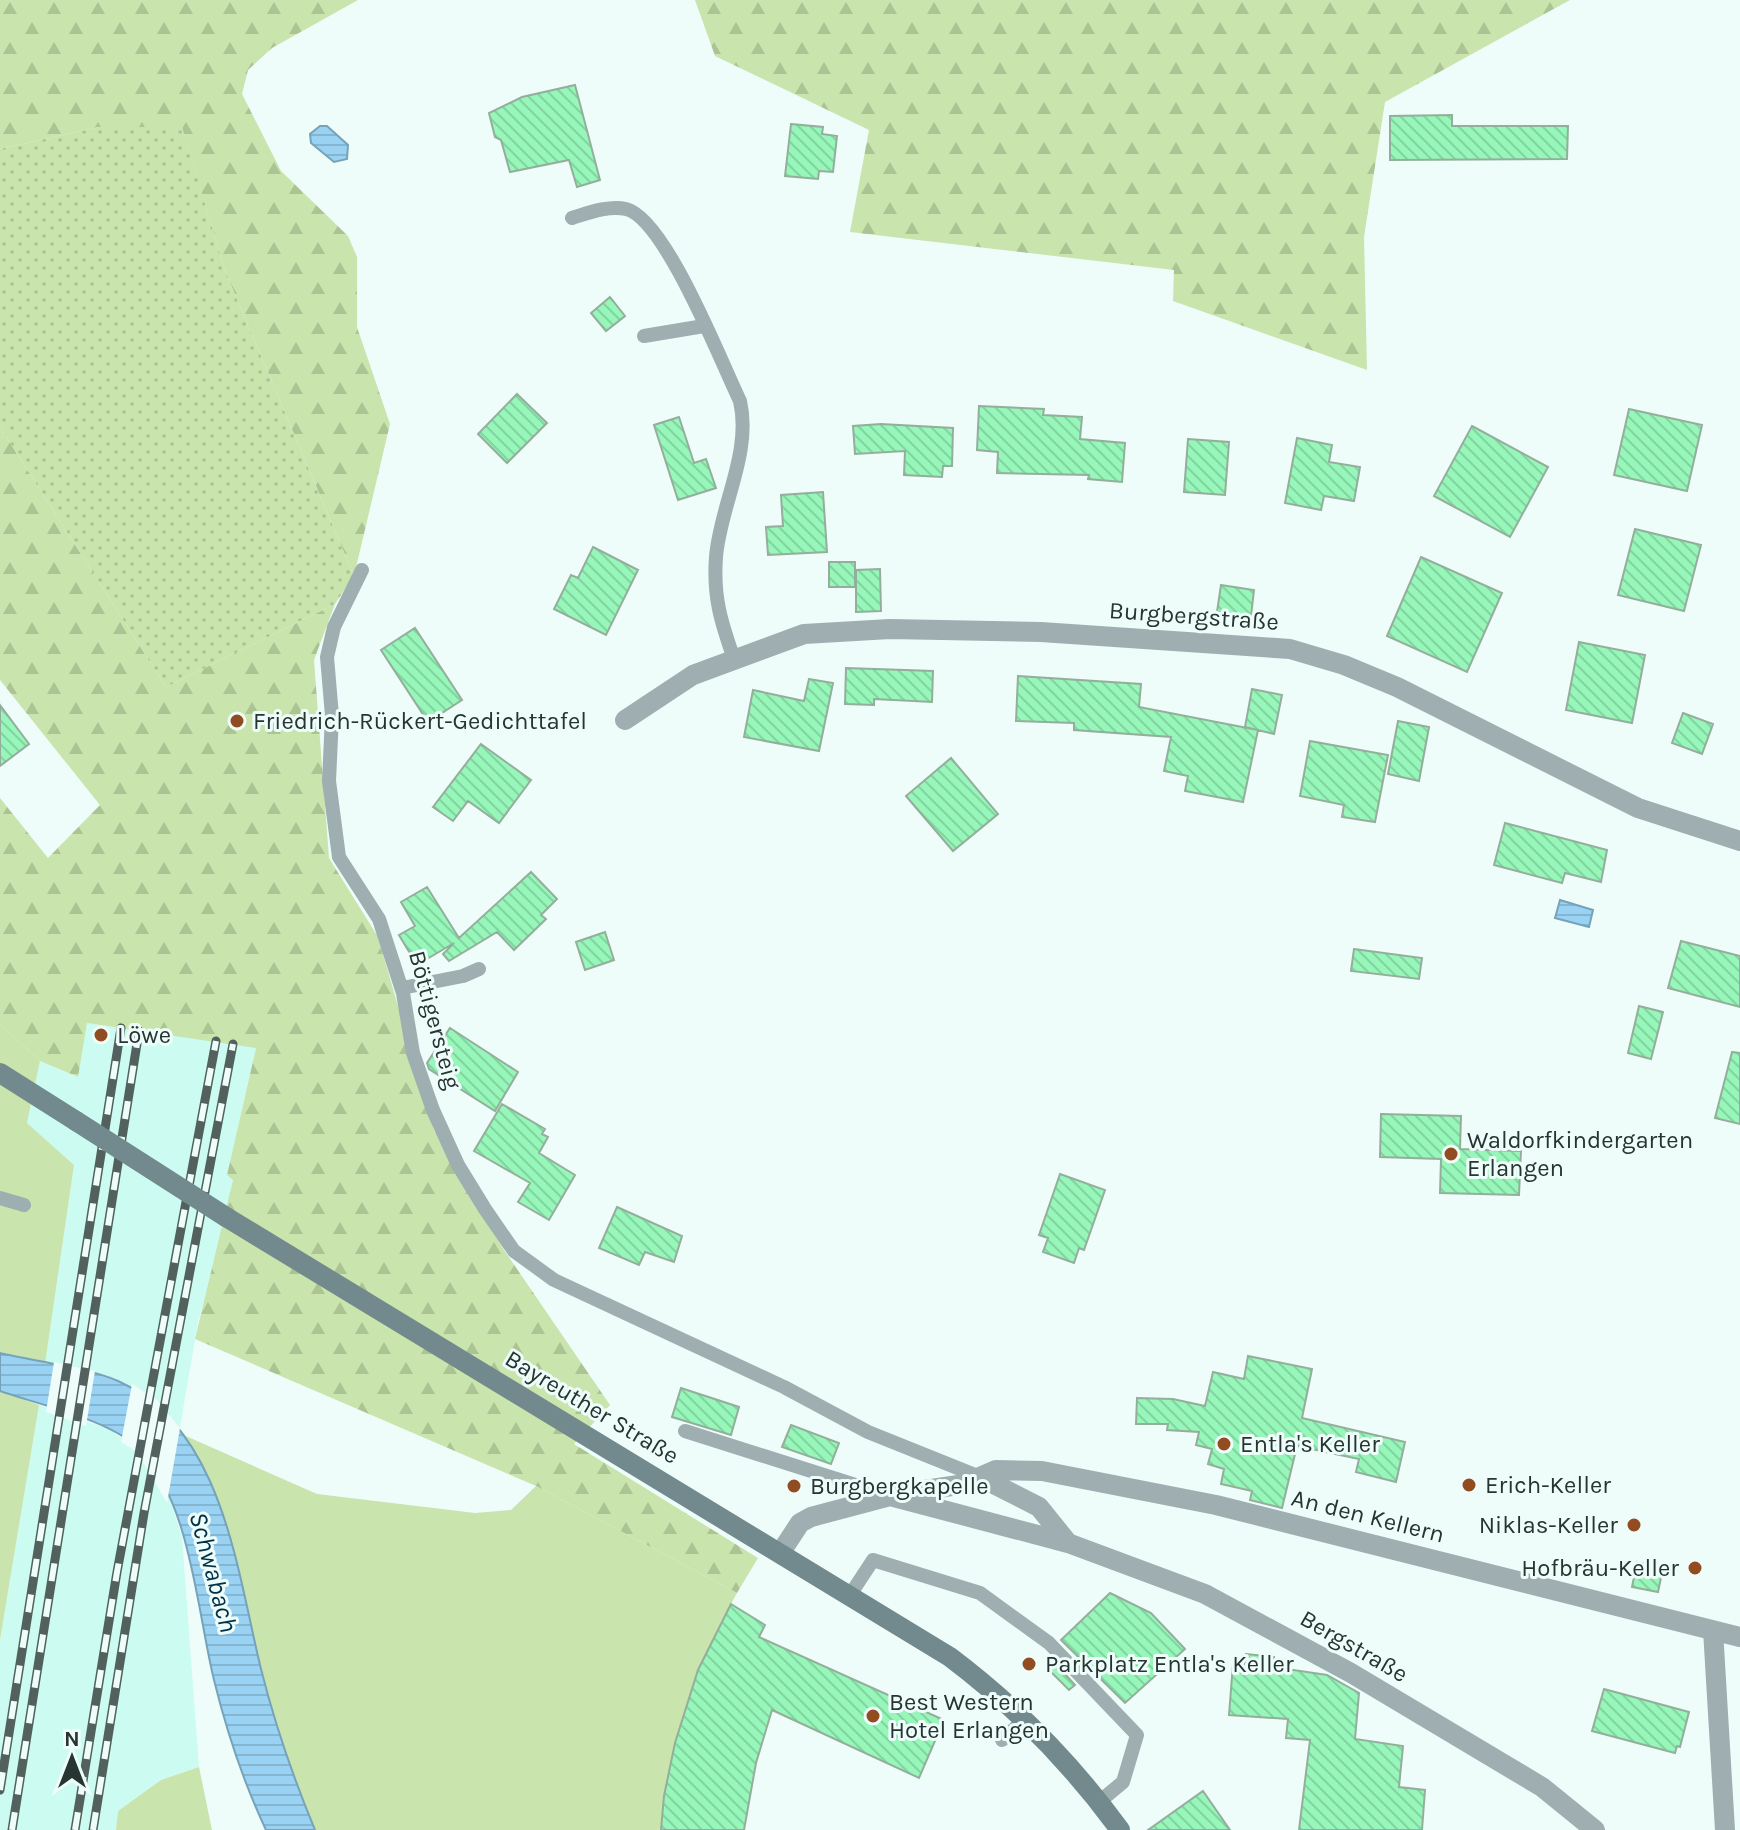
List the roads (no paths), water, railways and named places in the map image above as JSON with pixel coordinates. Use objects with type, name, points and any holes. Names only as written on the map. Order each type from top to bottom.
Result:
[{"type":"street","name":"Burgbergstraße","points":[[625,720],[693,675],[804,634],[890,629],[1041,632],[1290,649],[1344,665],[1397,687],[1638,808],[1740,841]]},
{"type":"street","name":"Bayreuther Straße","points":[[0,1073],[226,1217],[950,1657],[1024,1720],[1099,1802],[1120,1830]]},
{"type":"street","name":"An den Kellern","points":[[980,1477],[996,1470],[1042,1471],[1216,1505],[1740,1637]]},
{"type":"street","points":[[781,1552],[800,1523],[811,1517],[890,1496],[965,1484],[980,1477]]},
{"type":"street","name":"Böttigersteig","points":[[980,1477],[1039,1507],[1068,1543]]},
{"type":"street","points":[[890,1496],[1068,1543]]},
{"type":"street","name":"Bergstraße","points":[[1068,1543],[1205,1594],[1323,1657],[1542,1787],[1595,1830]]},
{"type":"street","points":[[1713,1630],[1725,1830]]},
{"type":"lane","points":[[572,218],[601,210],[625,209],[642,216],[665,245],[740,401],[744,417],[716,555],[715,605],[734,659]]},
{"type":"lane","points":[[644,336],[704,326]]},
{"type":"lane","name":"Böttigersteig","points":[[362,570],[334,627],[327,657],[332,716],[329,781],[339,857],[379,919],[402,988],[413,1053],[433,1110],[458,1165],[514,1251],[554,1280],[629,1317],[784,1387],[868,1432],[980,1477]]},
{"type":"lane","points":[[402,988],[479,969]]},
{"type":"lane","points":[[0,1198],[24,1205]]},
{"type":"lane","points":[[685,1431],[890,1496]]},
{"type":"lane","points":[[850,1595],[873,1560],[980,1593],[1049,1643],[1137,1735],[1123,1782],[1099,1802]]},
{"type":"lane","points":[[1002,1740],[1024,1720]]},
{"type":"water","points":[[320,126],[327,126],[348,145],[347,159],[334,162],[311,143],[310,134]]},
{"type":"water","points":[[1560,900],[1593,910],[1589,927],[1555,918]]},
{"type":"water","name":"Schwabach","points":[[0,1353],[118,1381],[153,1403],[181,1432],[203,1467],[220,1506],[233,1547],[272,1710],[315,1830],[266,1830],[258,1812],[219,1700],[181,1528],[171,1499],[157,1473],[140,1450],[112,1430],[74,1414],[0,1391]]},
{"type":"railway","points":[[0,1790],[121,1028]]},
{"type":"railway","points":[[12,1830],[139,1031]]},
{"type":"railway","points":[[75,1830],[117,1572],[216,1041]]},
{"type":"railway","points":[[93,1830],[144,1513],[233,1044]]},
{"type":"place","name":"Friedrich-Rückert-Gedichttafel","points":[[237,721]]},
{"type":"place","name":"Löwe","points":[[101,1035]]},
{"type":"place","name":"Waldorfkindergarten Erlangen","points":[[1451,1154]]},
{"type":"place","name":"Entla's Keller","points":[[1224,1444]]},
{"type":"place","name":"Erich-Keller","points":[[1469,1485]]},
{"type":"place","name":"Burgbergkapelle","points":[[794,1486]]},
{"type":"place","name":"Niklas-Keller","points":[[1634,1525]]},
{"type":"place","name":"Hofbräu-Keller","points":[[1695,1568]]},
{"type":"place","name":"Parkplatz Entla's Keller","points":[[1029,1664]]},
{"type":"place","name":"Best Western Hotel Erlangen","points":[[873,1716]]}]
